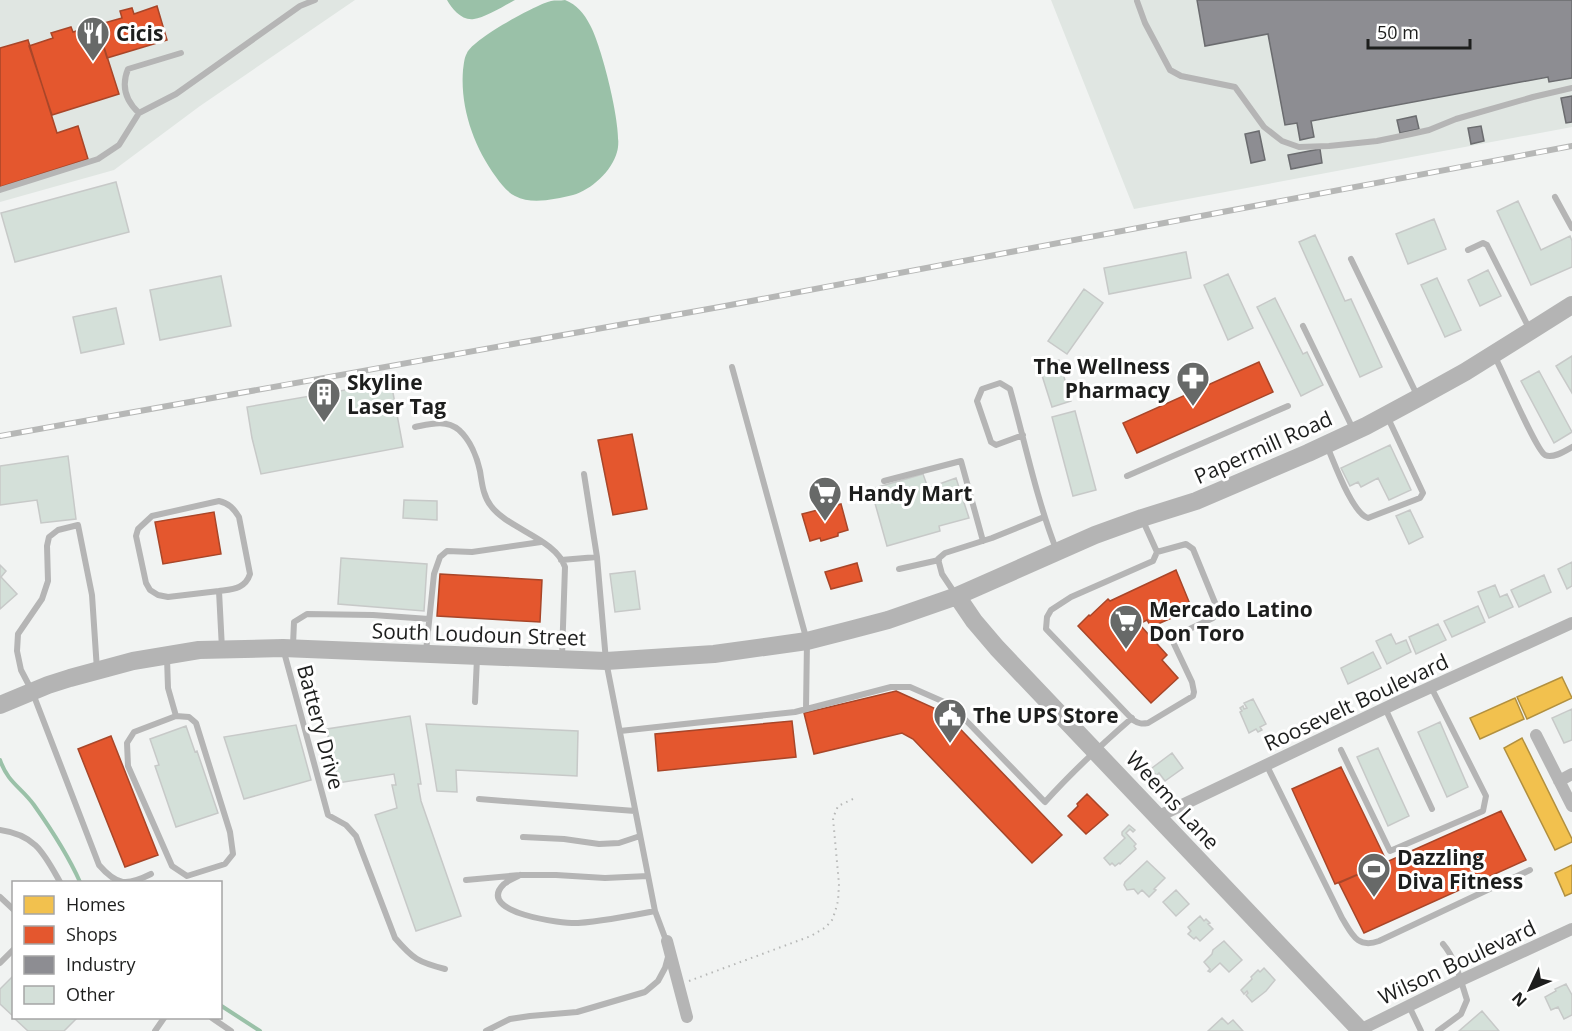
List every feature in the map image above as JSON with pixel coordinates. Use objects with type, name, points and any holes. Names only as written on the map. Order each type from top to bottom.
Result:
[{"type":"main road","name":"Papermill Road","points":[[957,596],[1095,534],[1196,501],[1326,445],[1418,398],[1572,305]]},
{"type":"main road","name":"South Loudoun Street","points":[[0,705],[48,685],[97,670],[133,661],[199,650],[288,648],[606,661],[714,654],[807,641],[888,620],[957,596]]},
{"type":"main road","name":"Weems Lane","points":[[957,596],[997,648],[1360,1031]]},
{"type":"street","name":"Roosevelt Boulevard","points":[[1157,817],[1385,708],[1572,623]]},
{"type":"street","points":[[1536,735],[1572,806]]},
{"type":"street","points":[[1559,781],[1572,774]]},
{"type":"street","name":"Wilson Boulevard","points":[[1360,1031],[1461,980],[1572,929]]},
{"type":"street","points":[[667,941],[687,1017]]},
{"type":"lane","points":[[0,190],[98,159],[119,145],[139,113],[176,94],[300,6],[315,0]]},
{"type":"lane","points":[[1137,1],[1145,23],[1170,70],[1181,76],[1235,87],[1264,127],[1282,141],[1299,147],[1377,141],[1411,134],[1533,97],[1572,88]]},
{"type":"lane","points":[[139,113],[131,106],[124,90],[128,69],[181,53]]},
{"type":"lane","points":[[1555,197],[1572,228]]},
{"type":"lane","points":[[1468,250],[1483,243],[1487,244],[1531,330]]},
{"type":"lane","points":[[1351,259],[1418,398]]},
{"type":"lane","points":[[1304,327],[1354,431]]},
{"type":"lane","points":[[1494,354],[1540,450],[1546,455],[1553,456],[1572,447]]},
{"type":"lane","points":[[732,367],[807,641],[806,709]]},
{"type":"lane","points":[[1023,435],[996,445],[991,442],[977,401],[982,389],[1000,383],[1010,388],[1023,435],[1044,517],[1057,551]]},
{"type":"lane","points":[[1127,476],[1288,406]]},
{"type":"lane","points":[[1326,445],[1353,504],[1362,516],[1368,518],[1420,498],[1423,493],[1387,415]]},
{"type":"lane","points":[[415,427],[438,423],[450,425],[459,431],[467,439],[477,461],[484,493],[490,505],[501,516],[542,542],[561,560],[565,567],[562,660]]},
{"type":"lane","points":[[884,481],[961,461],[983,541]]},
{"type":"lane","points":[[486,1031],[510,1019],[577,1012],[645,992],[655,986],[668,958],[667,941],[655,911],[606,661],[597,557],[584,474]]},
{"type":"lane","points":[[211,502],[226,503],[234,509],[239,517],[250,574],[242,586],[219,591],[168,597],[150,590],[146,583],[136,536],[138,529],[152,516],[211,502]]},
{"type":"lane","points":[[957,596],[942,574],[938,559],[945,553],[1044,517]]},
{"type":"lane","points":[[1142,518],[1157,552],[1153,561],[1071,597],[1052,610],[1047,617],[1046,629],[1138,723],[1148,723],[1193,696],[1193,686],[1174,644],[1175,638],[1213,618],[1218,610],[1195,554],[1189,545],[1157,552]]},
{"type":"lane","points":[[97,670],[92,595],[78,525],[58,530],[50,537],[47,546],[48,581],[42,599],[18,634],[16,651],[21,670],[32,691],[99,865],[107,874],[120,881]]},
{"type":"lane","points":[[426,654],[434,574],[437,563],[444,552],[472,552],[542,542]]},
{"type":"lane","points":[[561,560],[597,557]]},
{"type":"lane","points":[[899,569],[939,561]]},
{"type":"lane","points":[[219,591],[222,649]]},
{"type":"lane","points":[[288,648],[294,622],[307,614],[429,619]]},
{"type":"lane","name":"Battery Drive","points":[[288,648],[328,815],[346,825],[356,836],[395,938],[406,952],[422,963],[445,969]]},
{"type":"lane","points":[[166,655],[168,688],[176,716]]},
{"type":"lane","points":[[475,702],[477,657]]},
{"type":"lane","points":[[620,731],[783,714],[891,687],[910,687],[951,705],[1045,802],[1067,777],[1131,718]]},
{"type":"lane","points":[[1341,750],[1390,851],[1483,811],[1486,796],[1431,687]]},
{"type":"lane","points":[[1385,708],[1432,809]]},
{"type":"lane","points":[[176,716],[189,717],[196,723],[230,832],[233,854],[225,864],[187,876],[171,866],[128,766],[127,743],[134,732],[176,716]]},
{"type":"lane","points":[[1267,766],[1342,918],[1355,939],[1360,942],[1369,944],[1379,941],[1530,870]]},
{"type":"lane","points":[[479,799],[635,811]]},
{"type":"lane","points":[[0,830],[22,835],[34,843],[44,853],[59,881]]},
{"type":"lane","points":[[524,837],[599,844],[619,843],[640,836]]},
{"type":"lane","points":[[136,881],[151,874]]},
{"type":"lane","points":[[466,880],[520,875],[605,878],[648,876]]},
{"type":"lane","points":[[520,875],[503,886],[499,899],[509,909],[531,917],[577,923],[655,911]]},
{"type":"lane","points":[[0,897],[12,908]]},
{"type":"lane","points":[[1438,1031],[1461,1014],[1467,1000],[1461,980],[1443,944]]},
{"type":"lane","points":[[0,963],[12,951]]},
{"type":"lane","points":[[1408,1006],[1421,1031]]},
{"type":"lane","points":[[215,1019],[231,1031]]},
{"type":"path","points":[[678,986],[811,936],[826,927],[832,920],[838,901],[833,818],[838,806],[853,799]]},
{"type":"shaded area","points":[[0,0],[355,0],[200,106],[114,170],[0,202]]},
{"type":"shaded area","points":[[447,0],[515,0],[495,11],[470,19],[458,14]]},
{"type":"shaded area","points":[[565,0],[577,7],[595,35],[614,108],[617,152],[606,173],[587,189],[559,198],[522,199],[504,188],[488,165],[475,140],[464,99],[464,61],[472,47],[505,23],[543,4]]},
{"type":"shaded area","points":[[1051,0],[1572,0],[1572,127],[1134,209]]},
{"type":"building: Homes","points":[[1562,677],[1572,698],[1527,719],[1517,697]]},
{"type":"building: Homes","points":[[1515,698],[1524,719],[1480,739],[1470,718]]},
{"type":"building: Homes","points":[[1522,738],[1572,839],[1572,842],[1555,850],[1504,748]]},
{"type":"building: Homes","points":[[1572,865],[1572,893],[1565,896],[1555,873]]},
{"type":"building: Shops","points":[[157,6],[167,40],[107,58],[97,25],[122,18],[120,11],[132,8],[134,14]]},
{"type":"building: Shops","points":[[97,25],[119,94],[52,115],[29,46],[53,38],[51,33],[71,27],[73,32]]},
{"type":"building: Shops","points":[[28,40],[57,133],[78,126],[88,159],[0,187],[0,48]]},
{"type":"building: Shops","points":[[1259,362],[1273,392],[1137,453],[1123,423]]},
{"type":"building: Shops","points":[[632,434],[647,509],[613,515],[598,440]]},
{"type":"building: Shops","name":"Handy Mart","points":[[841,504],[848,530],[821,541],[820,538],[810,541],[802,514]]},
{"type":"building: Shops","points":[[214,512],[221,554],[163,564],[155,522]]},
{"type":"building: Shops","points":[[857,563],[862,581],[831,589],[825,572]]},
{"type":"building: Shops","points":[[1176,570],[1192,609],[1151,627],[1147,620],[1135,626],[1140,625],[1167,655],[1162,660],[1178,678],[1151,703],[1078,626],[1108,599],[1110,601]]},
{"type":"building: Shops","points":[[440,574],[542,580],[540,622],[437,616]]},
{"type":"building: Shops","points":[[896,691],[945,713],[1062,835],[1032,863],[913,739],[902,733],[814,754],[804,713]]},
{"type":"building: Shops","points":[[792,721],[796,757],[658,771],[655,734]]},
{"type":"building: Shops","points":[[111,736],[158,855],[125,867],[78,749]]},
{"type":"building: Shops","points":[[1341,767],[1387,862],[1335,884],[1292,789]]},
{"type":"building: Shops","points":[[1087,794],[1108,815],[1086,834],[1068,816]]},
{"type":"building: Shops","points":[[1501,811],[1526,860],[1364,933],[1339,883]]},
{"type":"building: Industry","points":[[1197,0],[1572,0],[1572,78],[1549,82],[1548,77],[1311,121],[1314,137],[1300,140],[1297,123],[1285,125],[1268,34],[1205,46]]},
{"type":"building: Industry","points":[[1572,96],[1572,122],[1566,123],[1561,98]]},
{"type":"building: Industry","points":[[1416,116],[1419,129],[1400,133],[1397,120]]},
{"type":"building: Industry","points":[[1481,126],[1484,141],[1471,144],[1468,128]]},
{"type":"building: Industry","points":[[1259,131],[1265,160],[1251,163],[1245,134]]},
{"type":"building: Industry","points":[[1320,149],[1322,163],[1291,169],[1288,155]]},
{"type":"building: Other","points":[[116,182],[129,232],[15,262],[1,213]]},
{"type":"building: Other","points":[[1518,201],[1541,250],[1570,236],[1572,267],[1531,285],[1497,211]]},
{"type":"building: Other","points":[[1434,219],[1446,249],[1408,264],[1396,234]]},
{"type":"building: Other","points":[[1315,235],[1345,301],[1351,299],[1382,367],[1360,377],[1299,242]]},
{"type":"building: Other","points":[[1186,252],[1191,278],[1109,294],[1104,268]]},
{"type":"building: Other","points":[[1488,270],[1501,296],[1480,306],[1468,280]]},
{"type":"building: Other","points":[[1228,274],[1253,328],[1228,340],[1204,285]]},
{"type":"building: Other","points":[[221,276],[231,326],[160,340],[150,290]]},
{"type":"building: Other","points":[[1437,278],[1461,330],[1445,337],[1421,285]]},
{"type":"building: Other","points":[[1084,289],[1103,303],[1067,354],[1048,341]]},
{"type":"building: Other","points":[[1275,298],[1303,354],[1307,352],[1323,385],[1301,396],[1257,307]]},
{"type":"building: Other","points":[[116,308],[124,344],[81,353],[73,317]]},
{"type":"building: Other","points":[[1572,356],[1572,393],[1556,366]]},
{"type":"building: Other","points":[[1059,360],[1071,401],[1052,407],[1039,366]]},
{"type":"building: Other","points":[[1539,371],[1572,432],[1554,443],[1521,381]]},
{"type":"building: Other","name":"Skyline Laser Tag","points":[[391,382],[403,447],[261,474],[247,407]]},
{"type":"building: Other","points":[[1075,411],[1096,490],[1073,496],[1052,417]]},
{"type":"building: Other","points":[[1390,445],[1411,490],[1389,500],[1378,478],[1361,487],[1358,482],[1350,486],[1341,468]]},
{"type":"building: Other","points":[[68,456],[76,519],[41,523],[37,500],[0,505],[0,466]]},
{"type":"building: Other","points":[[923,474],[928,488],[956,478],[969,518],[939,526],[940,531],[887,546],[871,489]]},
{"type":"building: Other","points":[[404,500],[437,501],[437,520],[403,518]]},
{"type":"building: Other","points":[[1410,510],[1423,537],[1409,544],[1396,516]]},
{"type":"building: Other","points":[[341,558],[427,564],[424,611],[338,604]]},
{"type":"building: Other","points":[[1572,562],[1572,586],[1567,589],[1558,569]]},
{"type":"building: Other","points":[[0,565],[6,571],[1,577],[17,594],[0,609]]},
{"type":"building: Other","points":[[635,571],[640,609],[615,612],[610,574]]},
{"type":"building: Other","points":[[1544,575],[1551,592],[1519,607],[1511,590]]},
{"type":"building: Other","points":[[1495,585],[1500,597],[1507,594],[1513,607],[1489,618],[1478,592]]},
{"type":"building: Other","points":[[1478,606],[1485,622],[1452,637],[1444,621]]},
{"type":"building: Other","points":[[1438,624],[1446,640],[1416,654],[1409,637]]},
{"type":"building: Other","points":[[1391,634],[1396,644],[1406,640],[1411,652],[1387,664],[1376,641]]},
{"type":"building: Other","points":[[1373,652],[1381,668],[1348,684],[1341,668]]},
{"type":"building: Other","points":[[1253,699],[1266,724],[1260,727],[1262,730],[1258,732],[1256,729],[1249,733],[1240,708],[1243,706],[1244,709],[1247,708],[1244,703]]},
{"type":"building: Other","points":[[1572,709],[1572,740],[1564,743],[1552,718]]},
{"type":"building: Other","points":[[410,716],[421,784],[418,784],[421,801],[461,916],[416,931],[375,815],[397,808],[392,785],[396,785],[394,774],[338,783],[327,729]]},
{"type":"building: Other","points":[[1440,722],[1468,787],[1447,797],[1418,732]]},
{"type":"building: Other","points":[[426,724],[578,731],[577,776],[456,770],[457,792],[437,791]]},
{"type":"building: Other","points":[[296,725],[311,780],[244,799],[224,737]]},
{"type":"building: Other","points":[[186,726],[218,813],[176,827],[155,766],[159,765],[150,739]]},
{"type":"building: Other","points":[[1378,748],[1409,816],[1388,826],[1357,757]]},
{"type":"building: Other","points":[[1172,753],[1183,768],[1165,781],[1159,773],[1157,775],[1154,773],[1152,768]]},
{"type":"building: Other","points":[[1129,825],[1135,830],[1133,832],[1130,829],[1126,833],[1136,844],[1134,846],[1136,849],[1120,864],[1110,865],[1104,858],[1125,838],[1122,832]]},
{"type":"building: Other","points":[[1147,861],[1165,878],[1149,897],[1142,890],[1138,894],[1134,889],[1127,890],[1124,885]]},
{"type":"building: Other","points":[[1176,890],[1189,904],[1176,916],[1163,902]]},
{"type":"building: Other","points":[[1200,916],[1204,921],[1206,919],[1210,923],[1208,924],[1213,929],[1200,941],[1188,934],[1191,931],[1188,927]]},
{"type":"building: Other","points":[[1224,941],[1242,960],[1229,972],[1220,963],[1210,972],[1204,962]]},
{"type":"building: Other","points":[[1264,968],[1275,980],[1252,1002],[1246,995],[1247,991],[1244,994],[1241,990],[1258,970],[1260,972]]},
{"type":"building: Other","points":[[12,977],[12,1015],[0,1004],[0,989]]},
{"type":"building: Other","points":[[1566,984],[1572,995],[1572,1015],[1564,1019],[1558,1007],[1551,1010],[1545,997]]},
{"type":"building: Other","points":[[1482,1011],[1499,1031],[1459,1031]]},
{"type":"building: Other","points":[[1222,1018],[1228,1024],[1233,1020],[1243,1031],[1208,1031]]},
{"type":"building: Other","points":[[15,1019],[76,1019],[64,1031],[28,1031]]},
{"type":"waterway","points":[[0,760],[11,780],[34,805],[53,833],[80,881]]},
{"type":"waterway","points":[[222,1006],[260,1031]]},
{"type":"railway","points":[[0,436],[725,306],[1572,146]]},
{"type":"place","name":"Cicis","points":[[93,62]]},
{"type":"place","name":"The Wellness Pharmacy","points":[[1193,407]]},
{"type":"place","name":"Skyline Laser Tag","points":[[324,423]]},
{"type":"place","name":"Handy Mart","points":[[825,522]]},
{"type":"place","name":"Mercado Latino Don Toro","points":[[1126,650]]},
{"type":"place","name":"The UPS Store","points":[[950,744]]},
{"type":"place","name":"Dazzling Diva Fitness","points":[[1374,898]]}]
